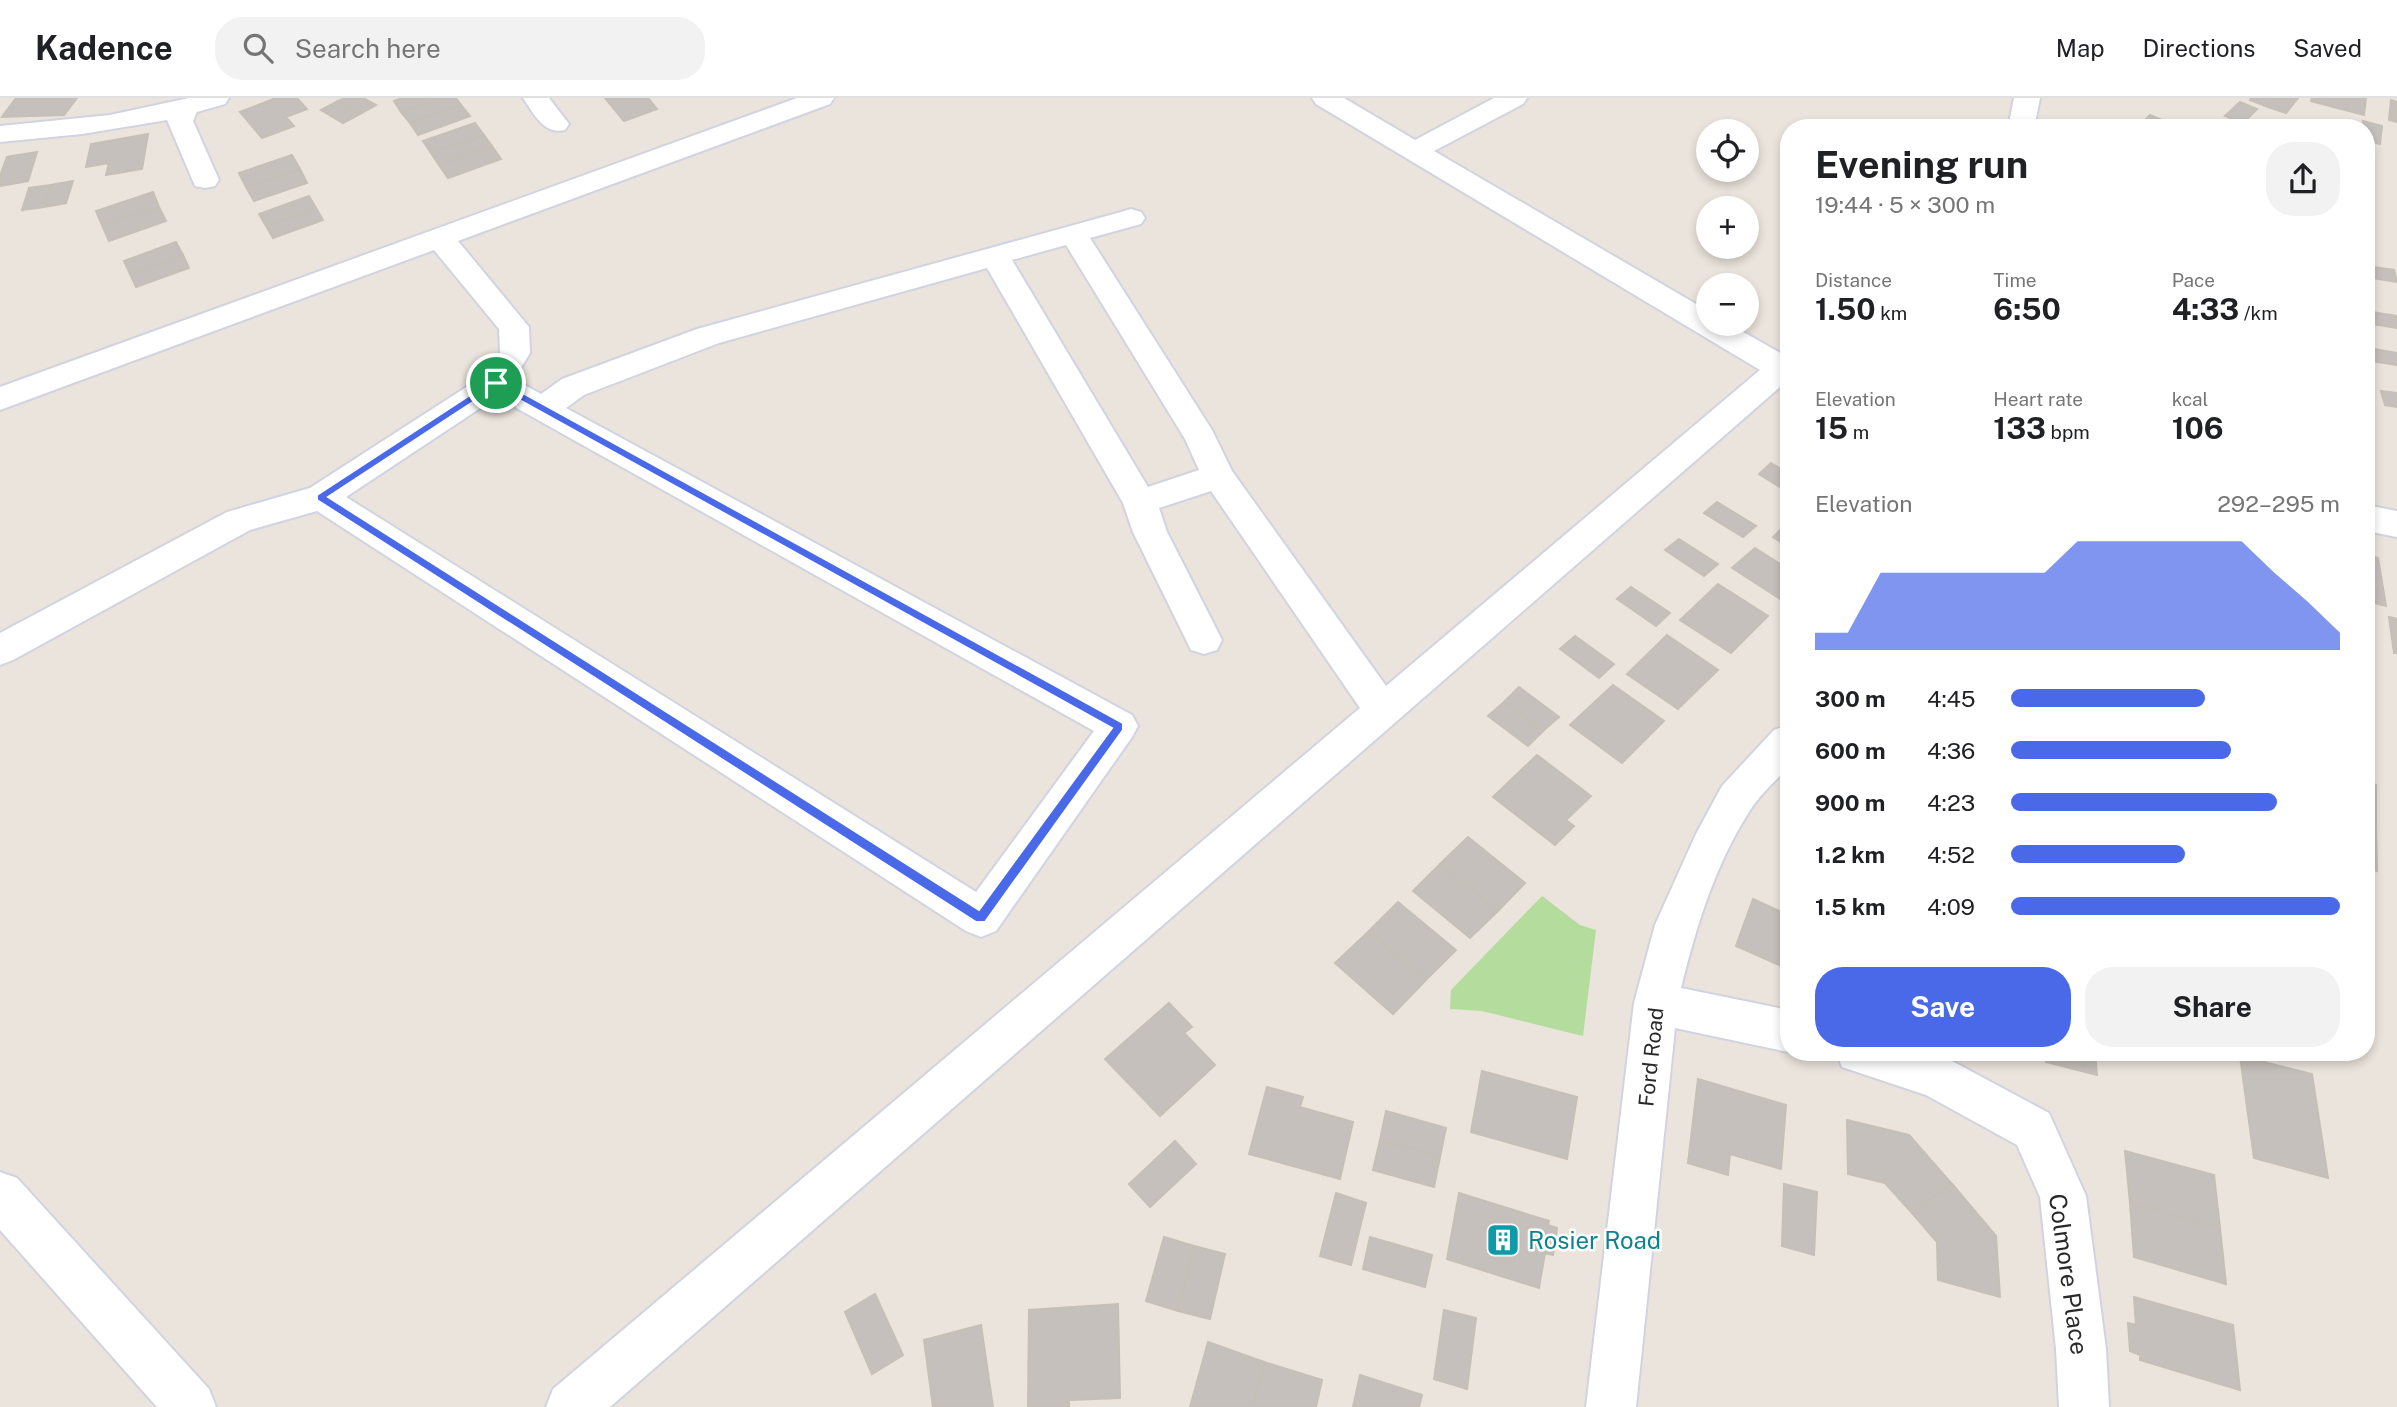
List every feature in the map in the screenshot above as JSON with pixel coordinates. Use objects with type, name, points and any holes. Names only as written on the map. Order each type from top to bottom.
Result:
[{"type":"street","points":[[0,134],[54,130],[185,108],[216,98]]},
{"type":"street","points":[[536,98],[556,124]]},
{"type":"street","points":[[0,399],[821,98]]},
{"type":"street","points":[[1325,98],[1780,363]]},
{"type":"street","points":[[1414,151],[1514,98]]},
{"type":"street","points":[[2023,119],[2027,98]]},
{"type":"street","points":[[185,108],[180,121],[205,180]]},
{"type":"street","points":[[542,409],[573,387],[708,336],[1131,218]]},
{"type":"street","points":[[1073,234],[1201,438],[1218,476],[1383,711]]},
{"type":"street","points":[[0,650],[239,521],[321,497],[496,383],[515,353],[513,327],[439,237]]},
{"type":"street","points":[[995,256],[1140,502],[1150,532],[1204,640]]},
{"type":"street","points":[[571,1407],[1780,371]]},
{"type":"street","points":[[321,497],[981,918],[1119,726],[496,383]]},
{"type":"street","points":[[1140,502],[1218,476]]},
{"type":"street","points":[[2375,520],[2397,524]]},
{"type":"street","name":"Ford Road","points":[[1611,1407],[1656,1003],[1676,925],[1710,846],[1736,797],[1780,750]]},
{"type":"street","points":[[1656,1003],[1780,1029]]},
{"type":"street","name":"Colmore Place","points":[[1887,1061],[1936,1076],[2033,1129],[2063,1196],[2081,1349],[2084,1407]]},
{"type":"street","points":[[0,1195],[191,1407]]},
{"type":"green space","points":[[1542,896],[1580,925],[1596,930],[1583,1036],[1482,1011],[1450,1009],[1451,990]]},
{"type":"building","points":[[16,98],[77,98],[64,115],[2,117]]},
{"type":"building","points":[[276,98],[297,98],[307,109],[286,117],[294,126],[262,138],[240,112]]},
{"type":"building","points":[[345,98],[363,98],[376,105],[360,114],[338,101]]},
{"type":"building","points":[[402,98],[442,98],[401,112],[394,101]]},
{"type":"building","points":[[442,98],[456,98],[461,105],[410,123],[401,112]]},
{"type":"building","points":[[605,98],[648,98],[657,109],[624,121]]},
{"type":"building","points":[[2275,98],[2268,107],[2250,100]]},
{"type":"building","points":[[2275,98],[2298,98],[2286,113],[2268,107]]},
{"type":"building","points":[[2312,98],[2366,98],[2364,115],[2311,101]]},
{"type":"building","points":[[2391,100],[2397,102],[2397,122],[2389,120]]},
{"type":"building","points":[[338,101],[360,114],[343,123],[321,110]]},
{"type":"building","points":[[2240,102],[2257,109],[2247,119],[2225,116]]},
{"type":"building","points":[[461,105],[470,116],[418,135],[410,123]]},
{"type":"building","points":[[475,123],[484,135],[431,153],[423,141]]},
{"type":"building","points":[[2375,124],[2382,126],[2380,144],[2375,143]]},
{"type":"building","points":[[148,134],[142,169],[106,175],[109,163],[86,167],[91,144]]},
{"type":"building","points":[[484,135],[492,146],[439,165],[431,153]]},
{"type":"building","points":[[492,146],[501,159],[448,178],[439,165]]},
{"type":"building","points":[[37,152],[28,181],[0,186],[0,176],[7,157]]},
{"type":"building","points":[[292,155],[300,169],[246,187],[239,173]]},
{"type":"building","points":[[300,169],[307,183],[254,201],[246,187]]},
{"type":"building","points":[[73,181],[66,203],[44,207],[51,185]]},
{"type":"building","points":[[51,185],[44,207],[22,210],[29,188]]},
{"type":"building","points":[[153,192],[159,207],[102,225],[96,211]]},
{"type":"building","points":[[309,196],[316,208],[266,226],[259,214]]},
{"type":"building","points":[[159,207],[166,221],[109,241],[102,225]]},
{"type":"building","points":[[316,208],[323,220],[273,238],[266,226]]},
{"type":"building","points":[[176,242],[183,255],[130,274],[124,261]]},
{"type":"building","points":[[183,255],[189,268],[136,287],[130,274]]},
{"type":"building","points":[[2375,267],[2394,270],[2397,282],[2375,278]]},
{"type":"building","points":[[2375,312],[2397,316],[2397,328],[2375,324]]},
{"type":"building","points":[[2375,349],[2397,353],[2397,365],[2375,361]]},
{"type":"building","points":[[2381,391],[2397,393],[2397,407],[2385,405]]},
{"type":"building","points":[[1771,463],[1780,468],[1780,487],[1759,474]]},
{"type":"building","points":[[1717,502],[1756,526],[1743,537],[1704,513]]},
{"type":"building","points":[[1780,530],[1780,542],[1773,537]]},
{"type":"building","points":[[1679,539],[1718,564],[1704,576],[1665,550]]},
{"type":"building","points":[[1755,548],[1780,564],[1780,599],[1732,568]]},
{"type":"building","points":[[2375,557],[2378,558],[2386,606],[2375,603]]},
{"type":"building","points":[[1718,584],[1768,616],[1731,653],[1680,620]]},
{"type":"building","points":[[1631,587],[1670,613],[1656,626],[1617,599]]},
{"type":"building","points":[[2389,617],[2397,619],[2397,653],[2394,653]]},
{"type":"building","points":[[1667,635],[1718,670],[1678,709],[1627,674]]},
{"type":"building","points":[[1575,636],[1614,664],[1599,678],[1560,649]]},
{"type":"building","points":[[1613,685],[1664,721],[1622,763],[1570,725]]},
{"type":"building","points":[[1519,687],[1559,717],[1543,731],[1504,702]]},
{"type":"building","points":[[1504,702],[1543,731],[1528,746],[1488,716]]},
{"type":"building","points":[[1537,755],[1591,796],[1566,820],[1574,826],[1555,845],[1493,797]]},
{"type":"building","points":[[2375,785],[2376,785],[2375,826]]},
{"type":"building","points":[[2375,826],[2376,826],[2377,871],[2375,870]]},
{"type":"building","points":[[1468,837],[1525,883],[1498,911],[1440,864]]},
{"type":"building","points":[[1440,864],[1498,911],[1470,938],[1413,891]]},
{"type":"building","points":[[1753,899],[1780,911],[1780,965],[1736,946]]},
{"type":"building","points":[[1398,902],[1456,950],[1426,980],[1369,931]]},
{"type":"building","points":[[1369,931],[1426,980],[1393,1014],[1335,963]]},
{"type":"building","points":[[1169,1003],[1192,1027],[1184,1033],[1215,1065],[1160,1116],[1105,1059]]},
{"type":"building","points":[[2096,1061],[2097,1075],[2046,1062]]},
{"type":"building","points":[[2241,1061],[2260,1061],[2312,1074],[2328,1178],[2254,1158]]},
{"type":"building","points":[[1482,1071],[1577,1097],[1567,1159],[1471,1132]]},
{"type":"building","points":[[1698,1079],[1786,1105],[1781,1169],[1730,1154],[1728,1175],[1688,1163]]},
{"type":"building","points":[[1267,1087],[1303,1097],[1300,1107],[1353,1122],[1340,1179],[1249,1154]]},
{"type":"building","points":[[1386,1111],[1446,1128],[1440,1157],[1380,1140]]},
{"type":"building","points":[[1847,1120],[1909,1135],[1952,1184],[1911,1212],[1885,1183],[1848,1174]]},
{"type":"building","points":[[1380,1140],[1440,1157],[1434,1187],[1373,1170]]},
{"type":"building","points":[[1175,1141],[1196,1164],[1150,1207],[1129,1184]]},
{"type":"building","points":[[2125,1151],[2214,1175],[2220,1228],[2130,1203]]},
{"type":"building","points":[[1784,1184],[1817,1192],[1814,1255],[1782,1246]]},
{"type":"building","points":[[1952,1184],[1996,1236],[2000,1297],[1938,1280],[1937,1242],[1911,1212]]},
{"type":"building","points":[[1336,1193],[1366,1203],[1351,1265],[1320,1256]]},
{"type":"building","name":"Rosier Road","points":[[1459,1193],[1549,1221],[1548,1225],[1557,1228],[1553,1255],[1545,1253],[1539,1288],[1447,1259]]},
{"type":"building","points":[[2130,1203],[2220,1228],[2226,1284],[2134,1257]]},
{"type":"building","points":[[1164,1237],[1194,1246],[1178,1311],[1146,1301]]},
{"type":"building","points":[[1370,1237],[1432,1255],[1425,1287],[1363,1269]]},
{"type":"building","points":[[1194,1246],[1225,1254],[1210,1319],[1178,1311]]},
{"type":"building","points":[[875,1294],[903,1355],[872,1374],[845,1312]]},
{"type":"building","points":[[2134,1297],[2233,1325],[2240,1390],[2140,1360],[2140,1355],[2130,1351],[2128,1323],[2136,1325]]},
{"type":"building","points":[[1118,1304],[1120,1398],[1069,1400],[1069,1407],[1028,1407],[1029,1310]]},
{"type":"building","points":[[1444,1310],[1476,1318],[1467,1389],[1434,1379]]},
{"type":"building","points":[[981,1325],[993,1407],[933,1407],[924,1340]]},
{"type":"building","points":[[1208,1342],[1264,1362],[1253,1407],[1190,1407]]},
{"type":"building","points":[[1264,1362],[1322,1380],[1316,1407],[1253,1407]]},
{"type":"building","points":[[1360,1375],[1422,1395],[1419,1407],[1353,1407]]},
{"type":"place","name":"Rosier Road","points":[[1503,1240]]},
{"type":"route","points":[[496,383],[1119,726],[981,918],[321,497],[496,383]]}]
